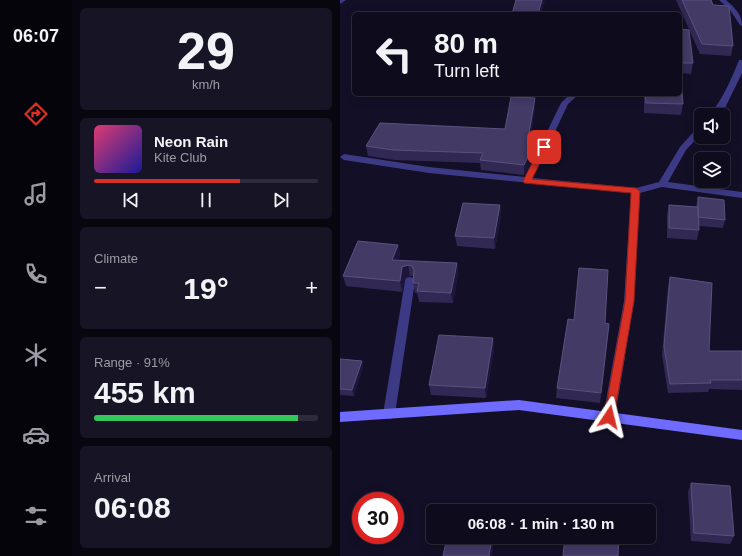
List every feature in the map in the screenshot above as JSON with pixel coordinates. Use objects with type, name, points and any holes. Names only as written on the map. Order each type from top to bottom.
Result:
[{"type":"main road","points":[[340,417],[519,405],[742,435]]},
{"type":"street","points":[[722,0],[732,9],[742,23]]},
{"type":"street","points":[[721,108],[741,68],[742,62]]},
{"type":"street","points":[[527,181],[565,103],[573,96]]},
{"type":"street","points":[[662,184],[683,149],[694,137]]},
{"type":"street","points":[[344,157],[429,170],[527,181],[636,191],[662,184],[742,195]]},
{"type":"street","points":[[609,417],[629,301],[636,191]]},
{"type":"street","points":[[389,414],[410,281]]},
{"type":"building","points":[[516,0],[542,0],[539,12],[513,12]]},
{"type":"building","points":[[682,0],[711,0],[713,5],[729,6],[733,46],[702,44]]},
{"type":"building","points":[[682,29],[689,30],[693,63],[682,63]]},
{"type":"building","points":[[682,92],[683,104],[646,103],[645,96],[682,96]]},
{"type":"building","points":[[511,97],[535,98],[528,139],[536,140],[524,165],[480,160],[483,153],[393,150],[366,146],[380,123],[505,129]]},
{"type":"building","points":[[698,197],[724,200],[725,220],[698,217]]},
{"type":"building","points":[[463,203],[500,205],[494,238],[455,236]]},
{"type":"building","points":[[669,205],[698,207],[699,230],[669,228]]},
{"type":"building","points":[[358,241],[398,245],[392,260],[457,263],[451,293],[417,291],[419,283],[413,283],[414,270],[412,266],[408,265],[402,267],[400,281],[343,276]]},
{"type":"building","points":[[579,268],[608,270],[605,323],[609,324],[601,393],[557,388],[568,319],[574,320]]},
{"type":"building","points":[[670,277],[712,283],[709,351],[742,351],[742,380],[710,380],[711,383],[670,384],[664,346]]},
{"type":"building","points":[[439,335],[493,338],[485,388],[429,385]]},
{"type":"building","points":[[340,359],[362,361],[352,390],[340,389]]},
{"type":"building","points":[[691,483],[730,486],[734,536],[694,533]]},
{"type":"building","points":[[446,544],[491,544],[489,556],[443,556]]},
{"type":"building","points":[[564,544],[619,544],[618,556],[563,556]]},
{"type":"route","points":[[544,147],[527,181],[636,191],[629,301],[609,417]]}]
